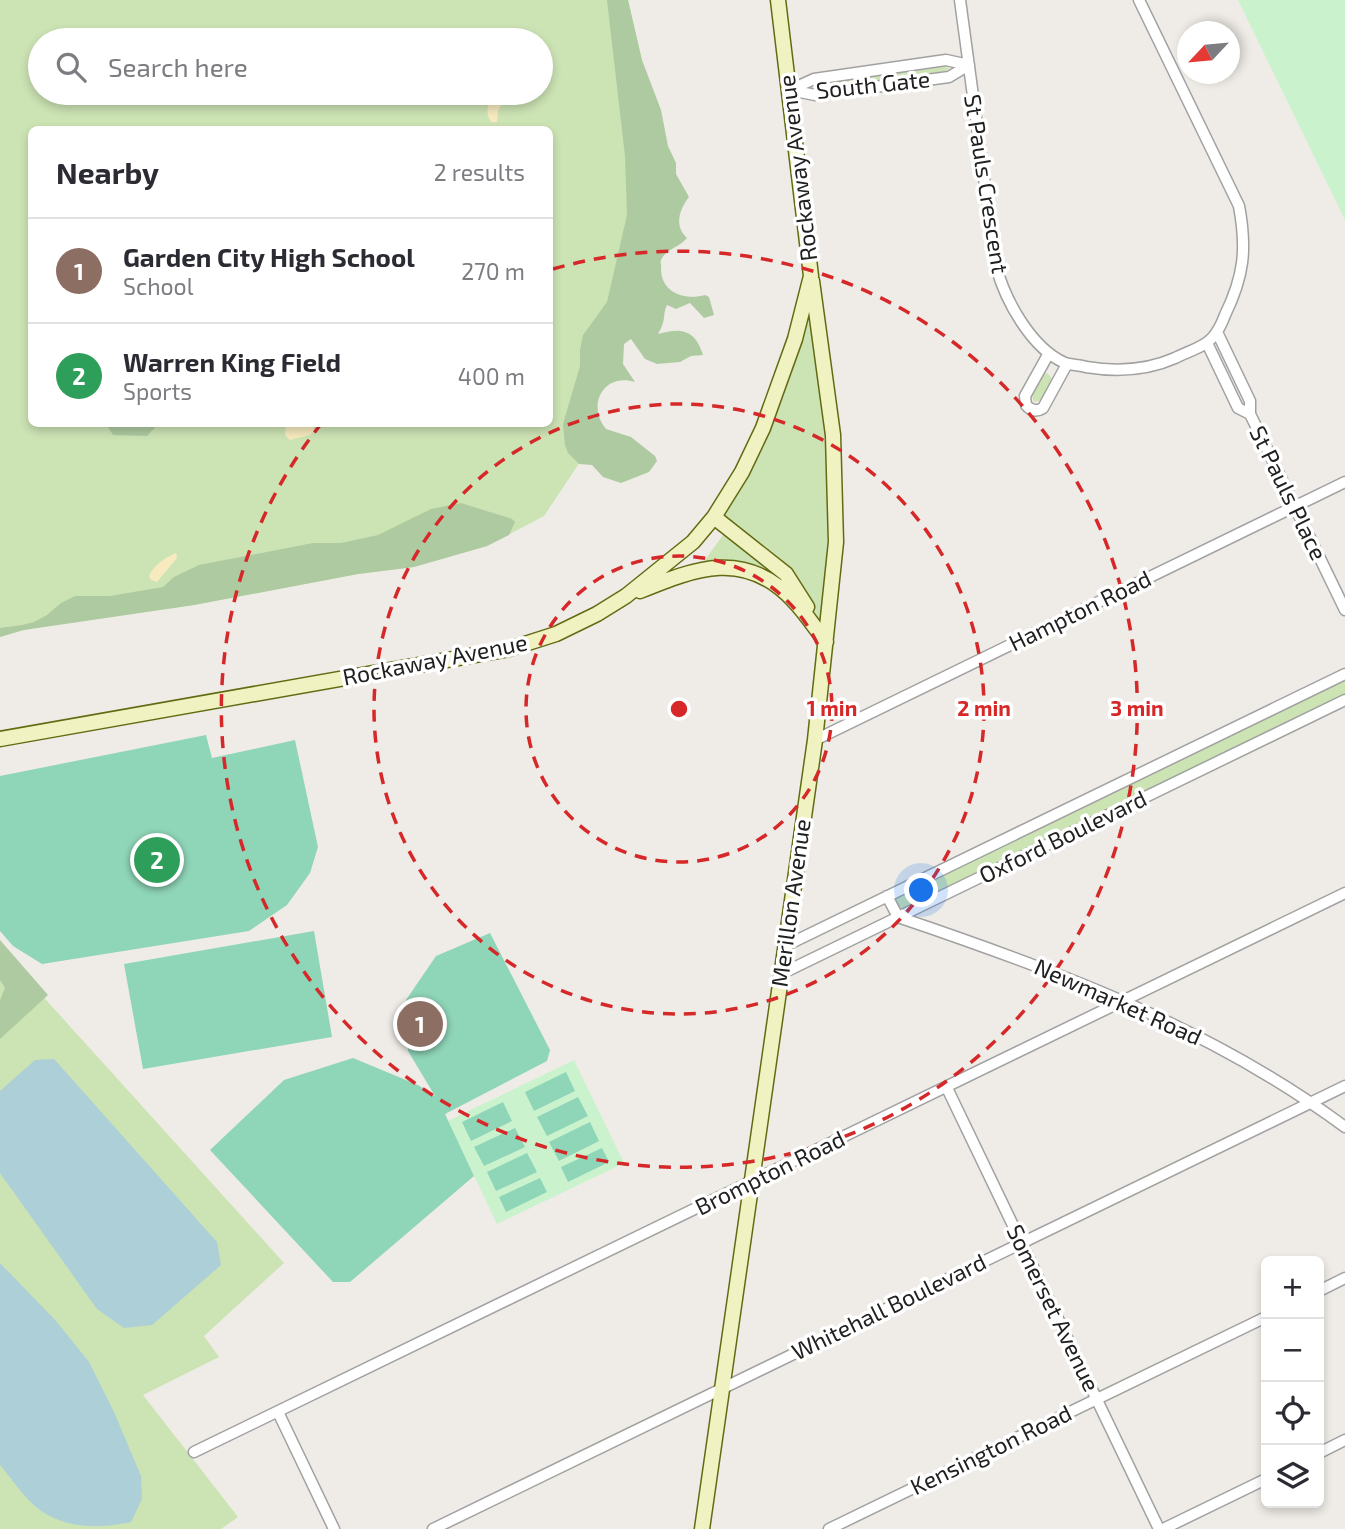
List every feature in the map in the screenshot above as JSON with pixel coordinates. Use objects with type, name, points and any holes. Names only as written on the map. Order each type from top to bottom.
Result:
[{"type":"street","name":"Rockaway Avenue","points":[[0,738],[509,649],[556,634],[597,614],[625,596],[693,542],[714,517],[742,472],[763,428],[794,339],[811,276],[778,0]]},
{"type":"street","name":"St Pauls Crescent","points":[[960,0],[1000,279],[1016,315],[1049,353],[1068,364],[1103,370],[1137,370],[1160,365],[1207,343]]},
{"type":"street","points":[[1139,0],[1239,206],[1244,232],[1243,266],[1236,293],[1217,332],[1207,343]]},
{"type":"street","name":"South Gate","points":[[790,90],[814,79],[946,60],[969,65]]},
{"type":"street","name":"South Gate","points":[[790,90],[815,95],[949,77],[969,65]]},
{"type":"street","name":"Merillon Avenue","points":[[702,1529],[815,740],[836,542],[836,487],[829,398],[811,276]]},
{"type":"street","name":"St Pauls Place","points":[[1217,332],[1250,401],[1250,414],[1345,610]]},
{"type":"street","name":"St Pauls Place","points":[[1207,343],[1238,408],[1250,414]]},
{"type":"street","points":[[1049,353],[1026,396],[1026,405],[1031,410],[1038,411],[1043,408],[1068,364]]},
{"type":"street","name":"Hampton Road","points":[[815,740],[1345,482]]},
{"type":"street","points":[[714,517],[786,575],[797,589],[826,642]]},
{"type":"street","points":[[625,596],[702,568],[738,567],[762,575],[777,585],[793,600],[826,642]]},
{"type":"street","name":"Oxford Boulevard","points":[[785,946],[1345,674]]},
{"type":"street","name":"Oxford Boulevard","points":[[781,974],[1345,699]]},
{"type":"street","points":[[1205,742],[1215,763]]},
{"type":"street","points":[[1055,815],[1065,836]]},
{"type":"street","name":"Brompton Road","points":[[194,1452],[1345,893]]},
{"type":"street","points":[[887,896],[898,917]]},
{"type":"street","name":"Newmarket Road","points":[[898,917],[1024,960],[1126,1001],[1205,1040],[1311,1102],[1345,1127]]},
{"type":"street","name":"Whitehall Boulevard","points":[[433,1529],[1345,1086]]},
{"type":"street","name":"Somerset Avenue","points":[[947,1088],[1161,1529]]},
{"type":"street","points":[[1324,1288],[1345,1278]]},
{"type":"street","name":"Kensington Road","points":[[829,1529],[1262,1319]]},
{"type":"street","points":[[278,1412],[334,1529]]},
{"type":"street","points":[[1324,1450],[1345,1440]]},
{"type":"street","points":[[1161,1529],[1261,1481]]},
{"type":"green space","points":[[0,0],[628,0],[652,104],[597,390],[590,447],[544,516],[487,546],[414,567],[358,574],[194,605],[0,633]]},
{"type":"green space","points":[[607,0],[628,0],[642,60],[661,110],[668,146],[676,163],[676,174],[689,197],[679,218],[680,228],[687,238],[662,258],[662,277],[669,289],[675,293],[689,297],[709,297],[714,315],[704,318],[690,303],[676,309],[667,305],[658,334],[685,332],[696,339],[703,355],[691,356],[680,362],[657,364],[645,359],[631,339],[624,344],[623,364],[635,382],[624,380],[607,386],[598,401],[600,420],[606,429],[631,437],[655,456],[657,461],[649,472],[621,483],[603,477],[592,465],[579,464],[568,453],[563,424],[580,366],[583,335],[607,302],[627,215],[625,156]]},
{"type":"green space","points":[[1238,0],[1345,0],[1345,220]]},
{"type":"green space","points":[[950,68],[945,71],[813,90],[809,87],[813,84]]},
{"type":"green space","points":[[810,307],[823,402],[829,495],[825,631],[802,590],[720,515],[755,460],[779,409]]},
{"type":"green space","points":[[1047,373],[1052,378],[1042,400],[1034,402],[1031,393],[1041,375]]},
{"type":"green space","points":[[108,427],[155,427],[147,436],[113,435]]},
{"type":"green space","points":[[461,503],[512,519],[515,522],[509,535],[487,546],[414,567],[358,574],[194,605],[24,630],[0,637],[0,628],[34,622],[75,596],[110,596],[163,587],[174,577],[199,565],[313,543],[341,543],[378,535],[431,509]]},
{"type":"green space","points":[[723,535],[769,569],[743,563],[702,564]]},
{"type":"green space","points":[[1345,677],[1345,697],[899,915],[891,898]]},
{"type":"green space","points":[[206,735],[212,758],[295,740],[318,847],[310,873],[287,905],[249,931],[42,964],[13,946],[0,931],[0,776]]},
{"type":"green space","points":[[314,931],[332,1037],[143,1069],[124,964]]},
{"type":"green space","points":[[490,933],[550,1050],[547,1061],[445,1114],[474,1176],[350,1282],[333,1282],[210,1150],[284,1080],[353,1058],[418,1085],[435,1096],[408,1051],[406,1000],[436,956]]},
{"type":"green space","points":[[0,940],[48,995],[0,1039],[0,1000],[5,988],[0,980]]},
{"type":"green space","points":[[0,949],[284,1263],[204,1336],[219,1357],[143,1395],[238,1517],[221,1529],[0,1529]]},
{"type":"green space","points":[[574,1060],[624,1163],[497,1224],[448,1121]]},
{"type":"green space","points":[[566,1072],[575,1091],[534,1111],[525,1092]]},
{"type":"green space","points":[[578,1097],[588,1116],[547,1136],[537,1117]]},
{"type":"green space","points":[[503,1102],[512,1121],[471,1141],[462,1122]]},
{"type":"green space","points":[[590,1122],[599,1141],[559,1161],[549,1142]]},
{"type":"green space","points":[[515,1128],[525,1147],[484,1166],[474,1147]]},
{"type":"green space","points":[[602,1148],[609,1162],[568,1182],[561,1167]]},
{"type":"green space","points":[[527,1153],[537,1172],[496,1191],[487,1172]]},
{"type":"green space","points":[[540,1178],[547,1192],[506,1212],[499,1197]]},
{"type":"sand","points":[[501,105],[497,122],[491,122],[488,107]]},
{"type":"sand","points":[[286,427],[313,427],[315,430],[310,435],[290,440],[285,435]]},
{"type":"sand","points":[[176,553],[177,558],[157,582],[151,580],[149,576],[156,565]]},
{"type":"water","points":[[54,1059],[217,1242],[221,1265],[152,1325],[124,1328],[97,1309],[0,1173],[0,1091],[35,1060]]},
{"type":"water","points":[[0,1263],[56,1321],[89,1362],[141,1476],[142,1499],[131,1522],[94,1526],[58,1520],[31,1503],[0,1465]]},
{"type":"place","name":"Warren King Field","points":[[157,860]]},
{"type":"place","name":"Garden City High School","points":[[420,1024]]}]
